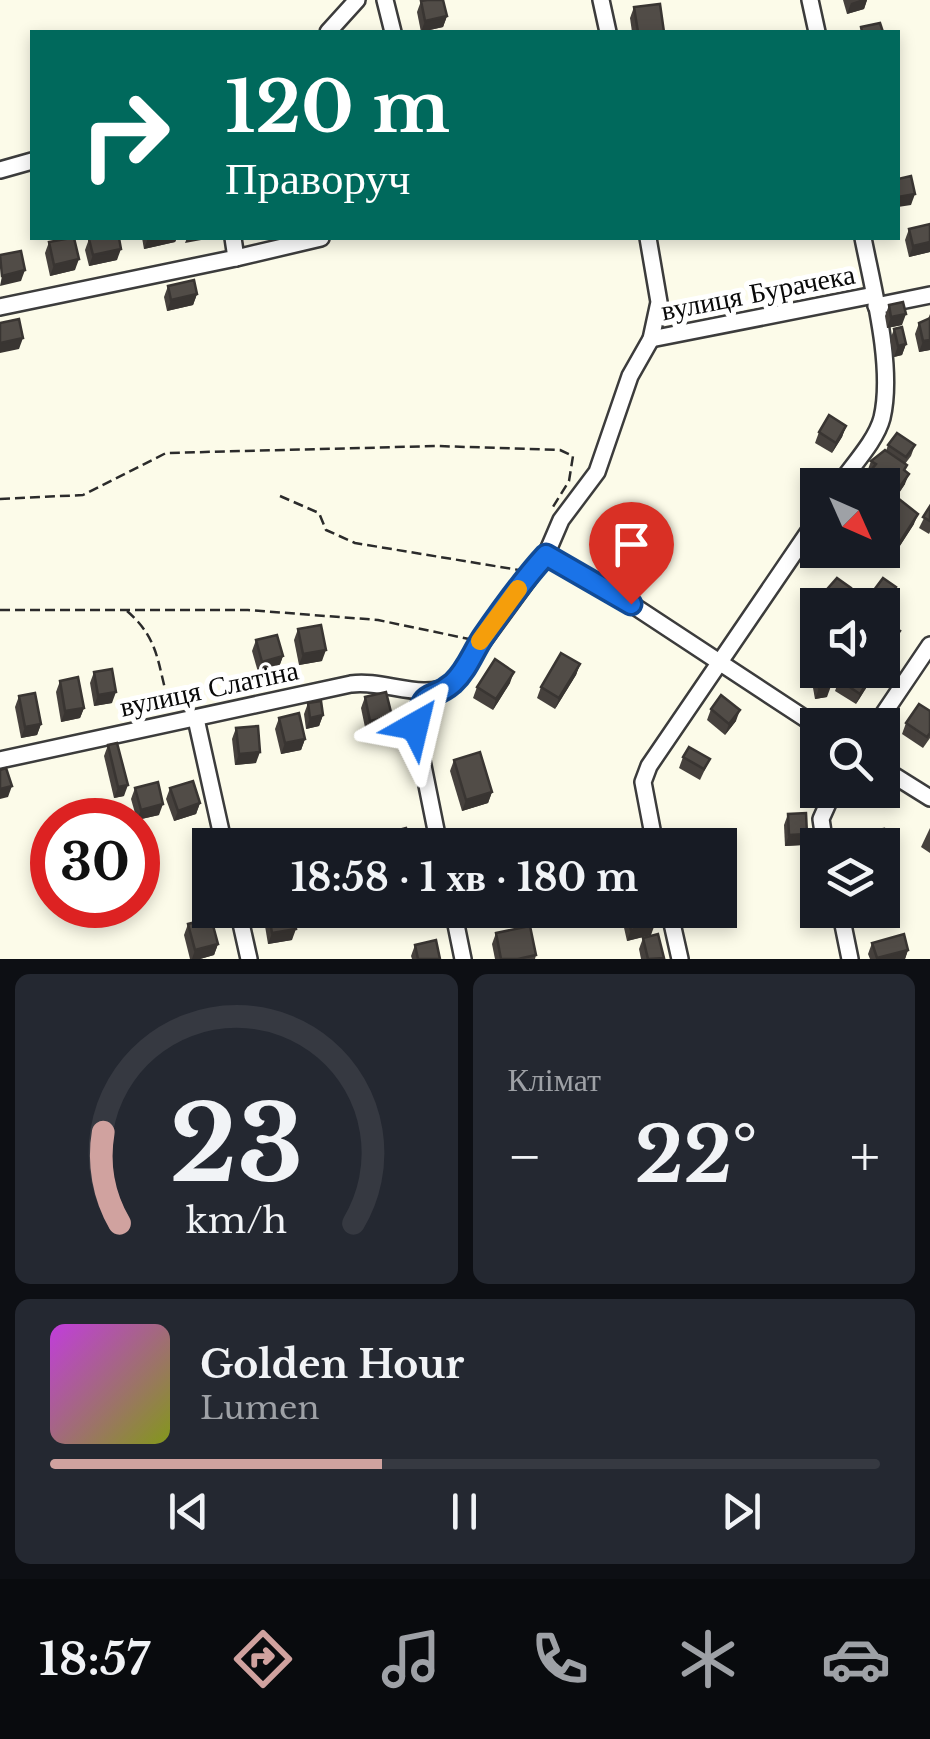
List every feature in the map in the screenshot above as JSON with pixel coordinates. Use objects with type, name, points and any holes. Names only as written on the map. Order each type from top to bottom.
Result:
[{"type":"street","points":[[330,30],[358,0]]},
{"type":"street","points":[[385,0],[392,30]]},
{"type":"street","points":[[600,0],[608,30]]},
{"type":"street","points":[[810,0],[817,30]]},
{"type":"street","points":[[0,170],[30,162]]},
{"type":"street","points":[[232,240],[236,258]]},
{"type":"street","points":[[0,307],[312,240]]},
{"type":"street","points":[[436,828],[415,726],[419,706],[430,692],[451,685],[546,555],[562,520],[597,472],[630,376],[652,338],[659,302],[648,240]]},
{"type":"street","points":[[850,468],[881,422],[884,394],[875,301],[863,240]]},
{"type":"street","name":"вулиця Бурачека","points":[[652,338],[930,294]]},
{"type":"street","points":[[652,828],[643,782],[649,766],[800,545]]},
{"type":"street","points":[[546,555],[800,715]]},
{"type":"street","points":[[887,708],[930,644]]},
{"type":"street","name":"вулиця Слатіна","points":[[0,760],[86,738],[367,682],[430,692]]},
{"type":"street","points":[[189,720],[219,828]]},
{"type":"street","points":[[900,779],[930,798]]},
{"type":"street","points":[[242,928],[249,959]]},
{"type":"street","points":[[456,928],[463,959]]},
{"type":"street","points":[[674,928],[680,959]]},
{"type":"street","points":[[844,928],[850,959]]},
{"type":"path","points":[[0,500],[83,496],[166,453],[438,446],[560,450],[573,456],[569,481],[549,517]]},
{"type":"path","points":[[280,496],[319,513],[326,530],[355,543],[531,572]]},
{"type":"path","points":[[0,610],[248,610],[378,620],[481,640]]},
{"type":"path","points":[[126,610],[146,627],[161,659],[162,681],[172,710],[189,720]]},
{"type":"building","points":[[443,0],[447,16],[425,21],[421,1]]},
{"type":"building","points":[[660,4],[664,30],[638,30],[634,7]]},
{"type":"building","points":[[880,23],[882,30],[862,30],[861,27]]},
{"type":"building","points":[[911,176],[915,194],[900,197],[900,179]]},
{"type":"building","points":[[930,224],[930,242],[913,246],[909,229]]},
{"type":"building","points":[[74,240],[79,259],[54,265],[49,242]]},
{"type":"building","points":[[89,240],[119,240],[121,249],[93,255]]},
{"type":"building","points":[[21,251],[25,270],[2,276],[0,255]]},
{"type":"building","points":[[194,280],[197,294],[171,300],[168,286]]},
{"type":"building","points":[[903,302],[906,314],[891,317],[889,305]]},
{"type":"building","points":[[930,318],[930,340],[923,341],[919,323]]},
{"type":"building","points":[[19,319],[23,338],[0,343],[0,323]]},
{"type":"building","points":[[902,327],[906,344],[898,346],[894,329]]},
{"type":"building","points":[[829,415],[846,426],[836,443],[819,432]]},
{"type":"building","points":[[897,433],[915,445],[906,457],[888,445]]},
{"type":"building","points":[[885,450],[907,465],[904,470],[909,474],[900,485],[900,468],[873,468],[876,464],[871,461]]},
{"type":"building","points":[[900,500],[918,514],[900,542]]},
{"type":"building","points":[[837,578],[851,588],[828,588]]},
{"type":"building","points":[[883,578],[896,587],[895,588],[876,588]]},
{"type":"building","points":[[321,625],[326,650],[303,654],[298,629]]},
{"type":"building","points":[[277,635],[283,656],[262,662],[256,640]]},
{"type":"building","points":[[561,653],[580,664],[559,698],[541,687]]},
{"type":"building","points":[[495,659],[514,672],[496,699],[477,687]]},
{"type":"building","points":[[112,669],[116,692],[98,695],[94,672]]},
{"type":"building","points":[[78,677],[84,708],[65,711],[60,681]]},
{"type":"building","points":[[386,692],[392,716],[370,721],[365,697]]},
{"type":"building","points":[[35,693],[41,724],[25,727],[19,696]]},
{"type":"building","points":[[721,695],[740,710],[729,724],[711,709]]},
{"type":"building","points":[[321,701],[323,715],[310,718],[308,703]]},
{"type":"building","points":[[919,704],[930,711],[927,737],[906,723]]},
{"type":"building","points":[[299,713],[305,739],[285,743],[279,718]]},
{"type":"building","points":[[258,726],[260,752],[239,754],[236,728]]},
{"type":"building","points":[[117,743],[128,785],[118,787],[108,745]]},
{"type":"building","points":[[689,747],[710,759],[704,769],[683,757]]},
{"type":"building","points":[[480,752],[492,792],[466,800],[454,760]]},
{"type":"building","points":[[6,768],[12,786],[0,789],[0,770]]},
{"type":"building","points":[[193,781],[200,803],[178,811],[170,788]]},
{"type":"building","points":[[158,782],[163,804],[160,805],[160,798],[138,798],[135,788]]},
{"type":"building","points":[[806,813],[807,828],[800,828],[800,834],[789,835],[788,814]]},
{"type":"building","points":[[192,923],[192,928],[214,928],[218,944],[195,950],[188,924]]},
{"type":"building","points":[[271,928],[296,928],[296,929],[272,933]]},
{"type":"building","points":[[530,928],[536,955],[501,959],[496,933]]},
{"type":"building","points":[[658,934],[664,958],[648,959],[643,938]]},
{"type":"building","points":[[904,934],[908,950],[877,958],[872,943]]},
{"type":"building","points":[[436,940],[440,959],[418,959],[415,945]]},
{"type":"slow traffic","points":[[480,641],[518,589]]},
{"type":"route","points":[[415,726],[419,706],[430,692],[451,685],[465,670],[481,640],[546,555],[631,604]]}]
